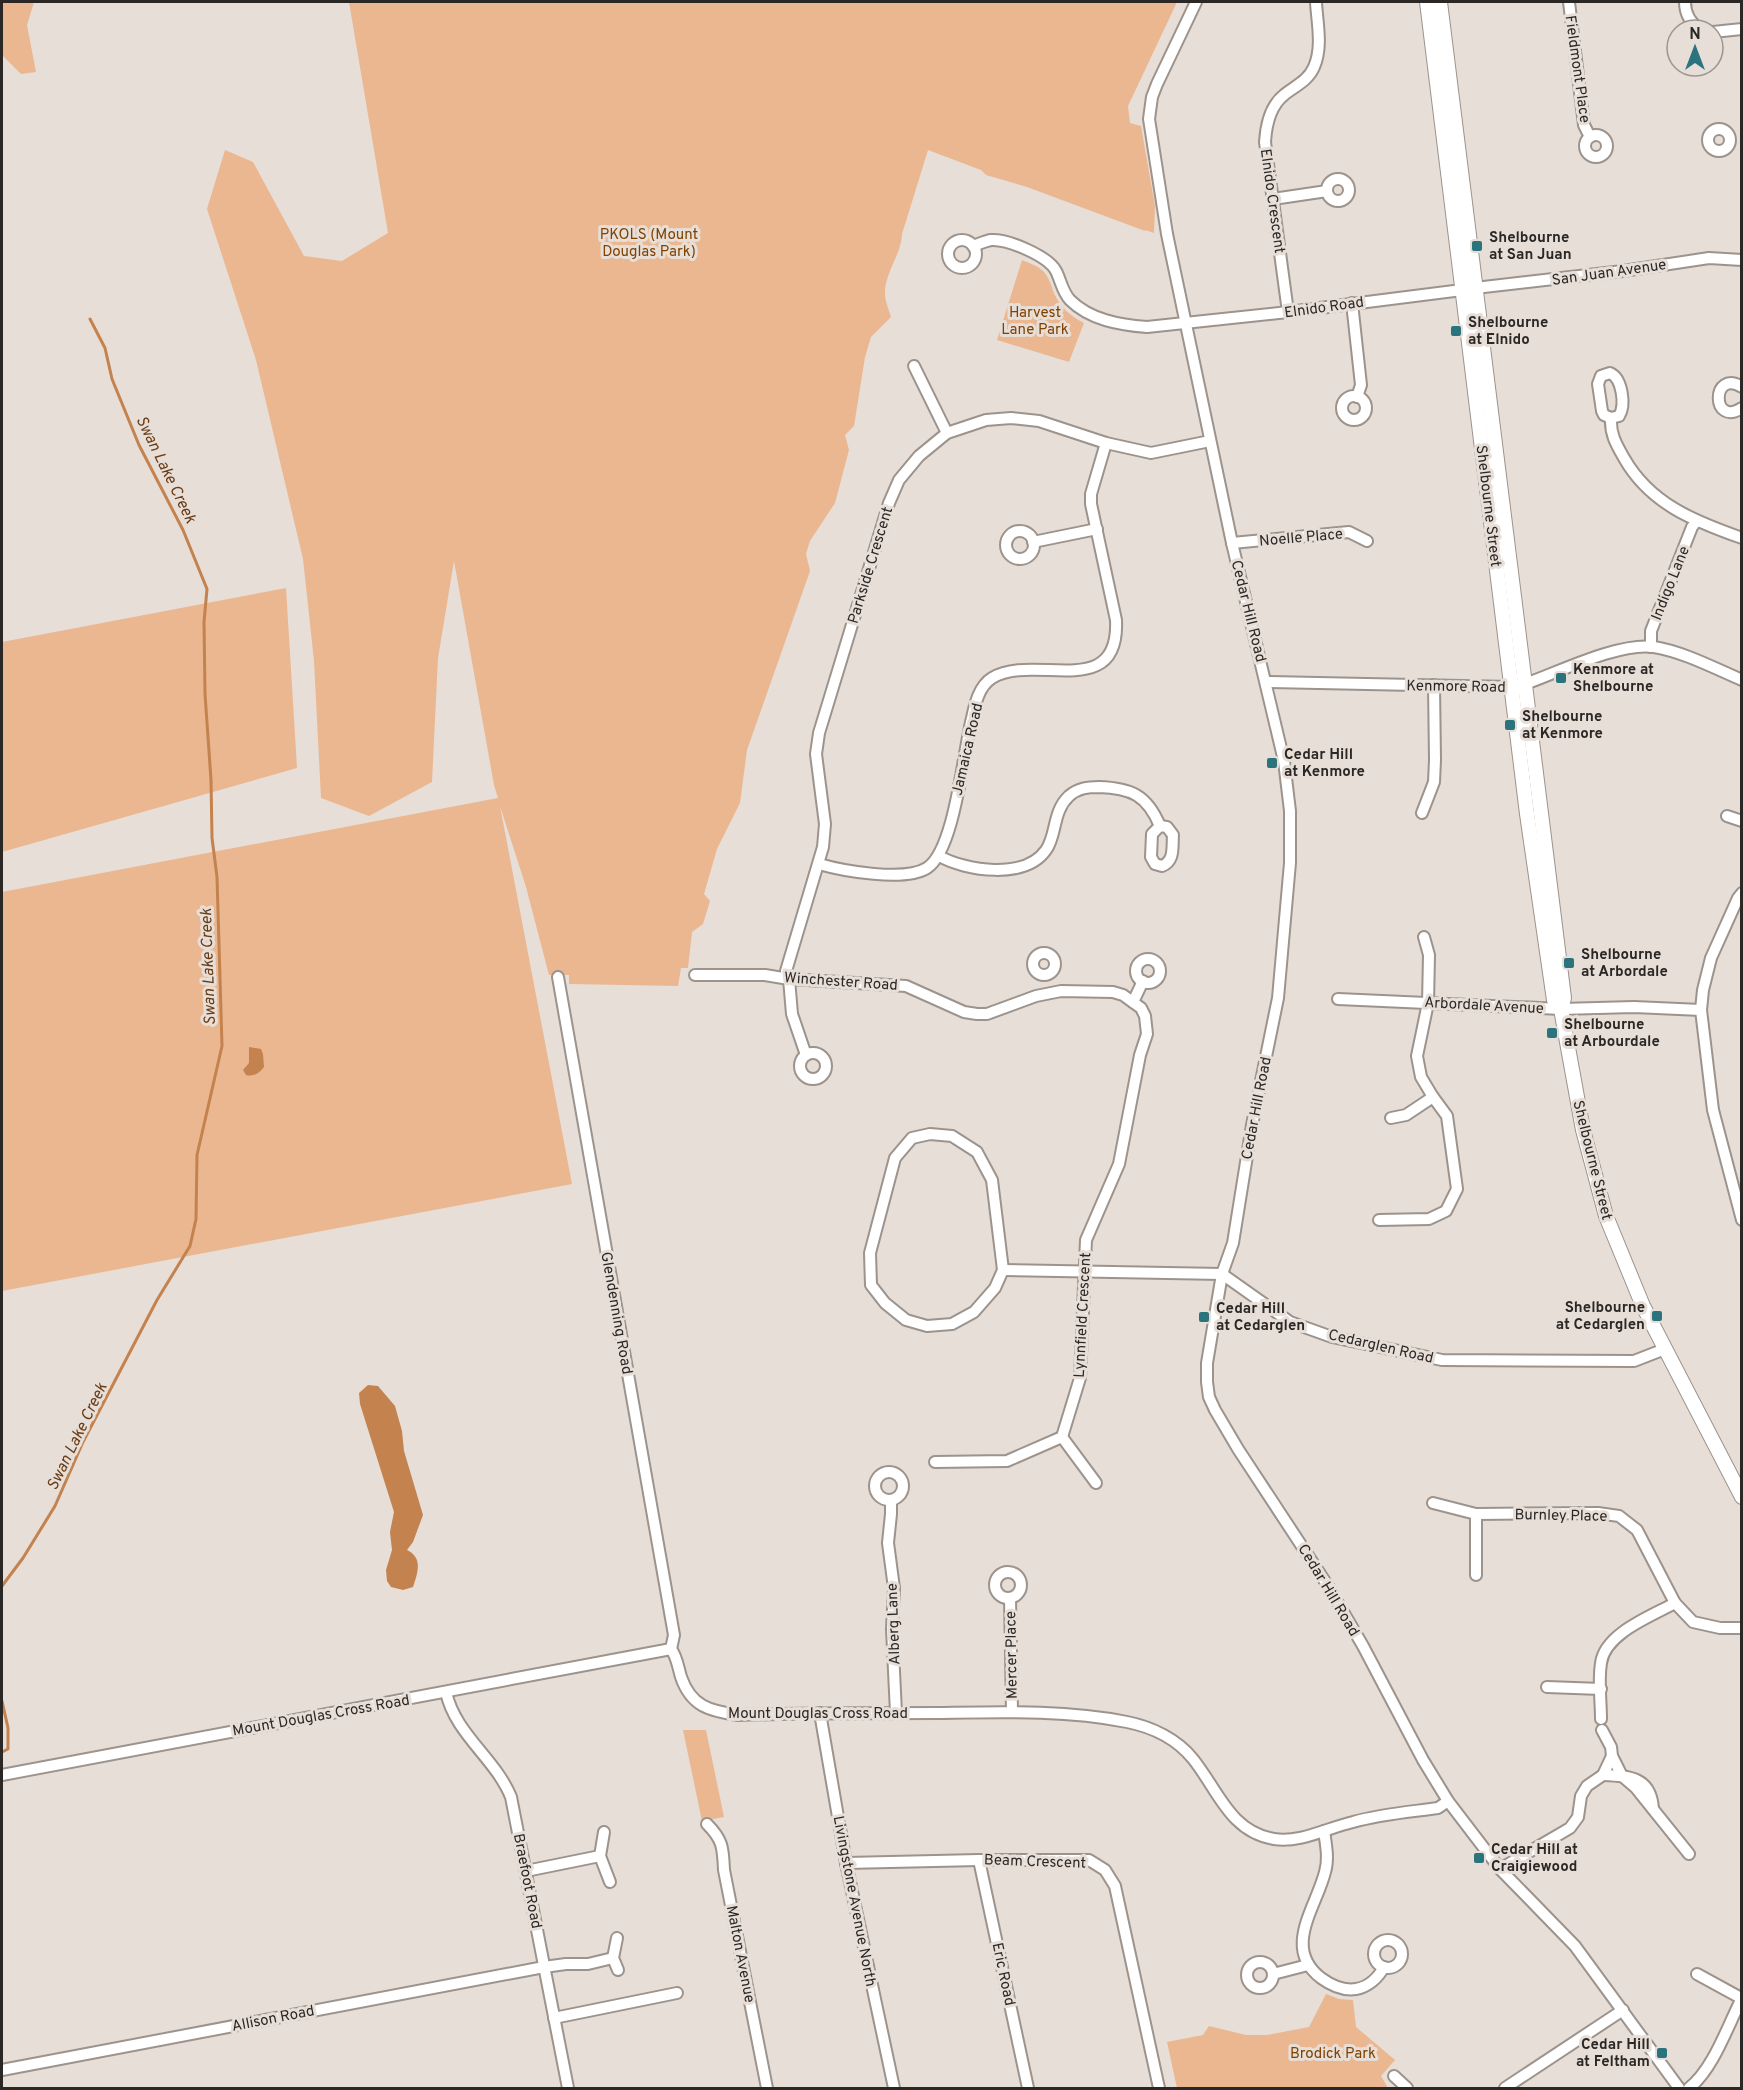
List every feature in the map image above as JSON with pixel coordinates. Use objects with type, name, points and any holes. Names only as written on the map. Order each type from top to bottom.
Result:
[{"type":"main road","name":"Shelbourne Street","points":[[1427,2],[1469,289]]},
{"type":"main road","name":"Shelbourne Street","points":[[1440,2],[1469,289],[1518,686],[1564,998],[1561,1009],[1583,1130],[1606,1216],[1639,1297],[1742,1497]]},
{"type":"street","name":"Cedar Hill Road","points":[[1196,2],[1157,84],[1152,97],[1149,119],[1167,234],[1232,543],[1284,761],[1290,812],[1290,873],[1278,998],[1252,1125],[1233,1243],[1222,1274],[1207,1363],[1209,1397],[1215,1410],[1328,1586],[1363,1646],[1422,1760],[1448,1801],[1500,1869],[1575,1946],[1679,2088]]},
{"type":"street","name":"Elnido Crescent","points":[[1288,312],[1265,142],[1266,130],[1278,101],[1302,84],[1314,67],[1318,43],[1316,2]]},
{"type":"street","name":"Fieldmont Place","points":[[1569,2],[1584,125],[1590,136]]},
{"type":"street","points":[[1684,2],[1689,18]]},
{"type":"street","points":[[1725,31],[1742,29]]},
{"type":"street","points":[[1273,199],[1327,191]]},
{"type":"street","name":"Elnido Road","points":[[974,246],[990,240],[1001,241],[1047,260],[1055,271],[1061,288],[1071,300],[1089,314],[1126,326],[1147,327],[1288,312],[1469,289]]},
{"type":"street","name":"San Juan Avenue","points":[[1469,289],[1710,258],[1742,260]]},
{"type":"street","points":[[1352,303],[1360,386],[1357,397]]},
{"type":"street","points":[[914,366],[947,433]]},
{"type":"street","points":[[1742,387],[1736,384],[1726,385],[1718,395],[1719,405],[1726,411],[1736,412],[1742,408]]},
{"type":"street","name":"Parkside Crescent","points":[[806,1055],[792,1014],[789,979],[786,971],[819,864],[825,824],[816,754],[822,723],[892,496],[899,480],[919,456],[947,433],[986,420],[1011,418],[1039,421],[1106,443],[1151,453],[1210,441]]},
{"type":"street","points":[[1611,418],[1613,438],[1631,470],[1643,485],[1661,501],[1696,522],[1742,538]]},
{"type":"street","name":"Jamaica Road","points":[[939,856],[948,835],[967,737],[976,704],[982,689],[989,680],[999,674],[1024,669],[1081,671],[1095,666],[1106,658],[1114,646],[1117,632],[1116,620],[1091,504],[1091,494],[1106,443]]},
{"type":"street","name":"Indigo Lane","points":[[1651,647],[1651,631],[1696,522]]},
{"type":"street","points":[[1033,542],[1097,529]]},
{"type":"street","name":"Noelle Place","points":[[1232,543],[1349,532],[1368,541]]},
{"type":"street","name":"Kenmore Road","points":[[1266,682],[1518,686],[1606,654],[1635,647],[1651,647],[1681,655],[1742,680]]},
{"type":"street","points":[[1422,813],[1434,782],[1434,685]]},
{"type":"street","points":[[819,864],[848,872],[912,873],[924,870],[939,856],[962,867],[1002,869],[1025,866],[1047,850],[1063,802],[1080,789],[1091,787],[1128,790],[1148,805],[1160,826]]},
{"type":"street","points":[[1727,816],[1742,821]]},
{"type":"street","points":[[1742,893],[1711,958],[1703,990],[1701,1010],[1713,1110],[1742,1220]]},
{"type":"street","points":[[1378,1220],[1429,1219],[1446,1211],[1457,1190],[1447,1116],[1421,1077],[1417,1056],[1428,1003],[1429,955],[1424,937]]},
{"type":"street","name":"Winchester Road","points":[[695,975],[765,975],[789,979],[906,986],[964,1012],[977,1014],[987,1014],[1061,991],[1113,992],[1133,1002]]},
{"type":"street","points":[[1045,975],[1049,993]]},
{"type":"street","name":"Glendenning Road","points":[[558,977],[674,1635],[671,1649]]},
{"type":"street","points":[[1133,1002],[1143,981]]},
{"type":"street","name":"Arbordale Avenue","points":[[1338,999],[1561,1009],[1634,1007],[1701,1010]]},
{"type":"street","name":"Lynnfield Crescent","points":[[1062,1437],[1080,1378],[1086,1240],[1119,1164],[1140,1055],[1147,1034],[1145,1016],[1141,1008],[1133,1002]]},
{"type":"street","points":[[1391,1118],[1406,1115],[1433,1098]]},
{"type":"street","points":[[930,1134],[952,1136],[977,1152],[992,1180],[1003,1270],[995,1288],[974,1312],[952,1324],[927,1326],[906,1320],[885,1303],[871,1285],[870,1253],[896,1158],[912,1138],[930,1134]]},
{"type":"street","points":[[1003,1270],[1222,1274]]},
{"type":"street","name":"Cedarglen Road","points":[[1222,1274],[1290,1322],[1332,1336],[1442,1360],[1634,1361],[1665,1349]]},
{"type":"street","points":[[935,1462],[1007,1461],[1062,1437],[1096,1483]]},
{"type":"street","name":"Alberg Lane","points":[[891,1500],[888,1550],[894,1588],[892,1629],[896,1713]]},
{"type":"street","name":"Burnley Place","points":[[1433,1503],[1476,1514],[1598,1513],[1619,1516],[1637,1530],[1675,1603],[1693,1622],[1720,1628],[1742,1628]]},
{"type":"street","points":[[1476,1514],[1476,1575]]},
{"type":"street","name":"Mercer Place","points":[[1011,1599],[1012,1712]]},
{"type":"street","points":[[1675,1603],[1617,1634],[1601,1661],[1601,1725],[1622,1776],[1636,1788],[1689,1854]]},
{"type":"street","name":"Mount Douglas Cross Road","points":[[2,1775],[671,1649],[692,1698],[716,1712],[738,1714],[1012,1712],[1073,1715],[1128,1722],[1160,1733],[1192,1758],[1215,1794],[1244,1827],[1258,1836],[1276,1839],[1299,1838],[1354,1821],[1438,1808],[1448,1801]]},
{"type":"street","points":[[1547,1687],[1601,1689]]},
{"type":"street","name":"Braefoot Road","points":[[446,1692],[448,1702],[459,1725],[501,1776],[511,1797],[568,2088]]},
{"type":"street","name":"Livingstone Avenue North","points":[[820,1713],[846,1863],[894,2088]]},
{"type":"street","points":[[1500,1869],[1570,1828],[1578,1817],[1581,1796],[1587,1786],[1603,1775],[1612,1756]]},
{"type":"street","points":[[1603,1775],[1622,1776]]},
{"type":"street","name":"Malton Avenue","points":[[707,1824],[718,1834],[723,1847],[724,1870],[767,2088]]},
{"type":"street","points":[[1324,1831],[1327,1854],[1326,1872],[1307,1919],[1304,1934],[1305,1959],[1308,1965],[1326,1982],[1337,1988],[1350,1989],[1368,1984],[1380,1976],[1384,1967]]},
{"type":"street","points":[[604,1832],[600,1856],[610,1882]]},
{"type":"street","points":[[526,1871],[600,1856]]},
{"type":"street","name":"Eric Road","points":[[980,1860],[1028,2088]]},
{"type":"street","name":"Beam Crescent","points":[[846,1863],[1089,1860],[1105,1870],[1115,1886],[1159,2088]]},
{"type":"street","points":[[617,1938],[613,1958],[618,1970]]},
{"type":"street","name":"Allison Road","points":[[2,2070],[544,1967],[588,1964],[613,1958]]},
{"type":"street","points":[[1274,1974],[1308,1965]]},
{"type":"street","points":[[1689,2088],[1698,2082],[1706,2069],[1741,1998],[1697,1974]]},
{"type":"street","points":[[554,2018],[677,1993]]},
{"type":"street","points":[[1505,2088],[1623,2010]]},
{"type":"street","points":[[1394,2076],[1407,2088]]},
{"type":"green space","points":[[2,2],[34,2],[27,25],[36,72],[21,74],[2,55]]},
{"type":"green space","name":"PKOLS (Mount Douglas Park)","points":[[349,2],[1177,2],[1128,106],[1130,123],[1141,126],[1155,206],[1154,233],[1027,187],[986,175],[981,170],[928,150],[899,249],[885,286],[891,317],[871,337],[865,357],[854,426],[845,435],[849,450],[835,503],[810,541],[806,554],[810,571],[747,750],[740,803],[717,849],[704,894],[710,901],[703,924],[692,932],[688,968],[681,968],[678,986],[569,984],[569,975],[549,975],[526,887],[500,806],[572,1184],[2,1291],[2,892],[498,798],[454,561],[438,658],[432,782],[369,816],[321,798],[314,661],[303,559],[256,360],[207,209],[225,150],[253,162],[304,256],[342,261],[388,233]]},
{"type":"green space","name":"Harvest Lane Park","points":[[1022,260],[1043,271],[1062,307],[1084,323],[1069,362],[997,340]]},
{"type":"green space","points":[[286,588],[297,768],[2,852],[2,642]]},
{"type":"green space","points":[[683,1730],[706,1730],[724,1817],[702,1821]]},
{"type":"green space","name":"Brodick Park","points":[[1326,1994],[1339,1999],[1353,2000],[1356,2027],[1395,2060],[1381,2076],[1388,2088],[1177,2088],[1167,2042],[1203,2035],[1209,2026],[1246,2035],[1267,2035],[1309,2027]]},
{"type":"shaded area","points":[[249,1047],[261,1049],[264,1067],[258,1073],[246,1075],[243,1070],[249,1063]]},
{"type":"shaded area","points":[[368,1385],[378,1386],[395,1406],[402,1431],[404,1451],[423,1515],[413,1542],[407,1550],[417,1561],[416,1576],[413,1587],[403,1590],[391,1587],[387,1581],[386,1570],[392,1550],[390,1532],[394,1512],[360,1404],[359,1393]]},
{"type":"waterway","name":"Swan Lake Creek","points":[[2,1586],[23,1558],[55,1506],[83,1442],[157,1300],[190,1246],[196,1219],[197,1155],[222,1046],[217,877],[212,838],[211,780],[205,694],[204,622],[207,589],[183,530],[139,445],[112,379],[105,348],[90,319]]},
{"type":"waterway","name":"Swan Lake Creek","points":[[2,1701],[8,1728],[8,1749],[2,1752]]},
{"type":"place","name":"Shelbourne at San Juan","points":[[1477,246]]},
{"type":"place","name":"Shelbourne at Elnido","points":[[1456,331]]},
{"type":"place","name":"Kenmore at Shelbourne","points":[[1561,678]]},
{"type":"place","name":"Shelbourne at Kenmore","points":[[1510,725]]},
{"type":"place","name":"Cedar Hill at Kenmore","points":[[1272,763]]},
{"type":"place","name":"Shelbourne at Arbordale","points":[[1569,963]]},
{"type":"place","name":"Shelbourne at Arbourdale","points":[[1552,1033]]},
{"type":"place","name":"Shelbourne at Cedarglen","points":[[1657,1316]]},
{"type":"place","name":"Cedar Hill at Cedarglen","points":[[1204,1317]]},
{"type":"place","name":"Cedar Hill at Craigiewood","points":[[1479,1858]]},
{"type":"place","name":"Cedar Hill at Feltham","points":[[1662,2053]]}]
